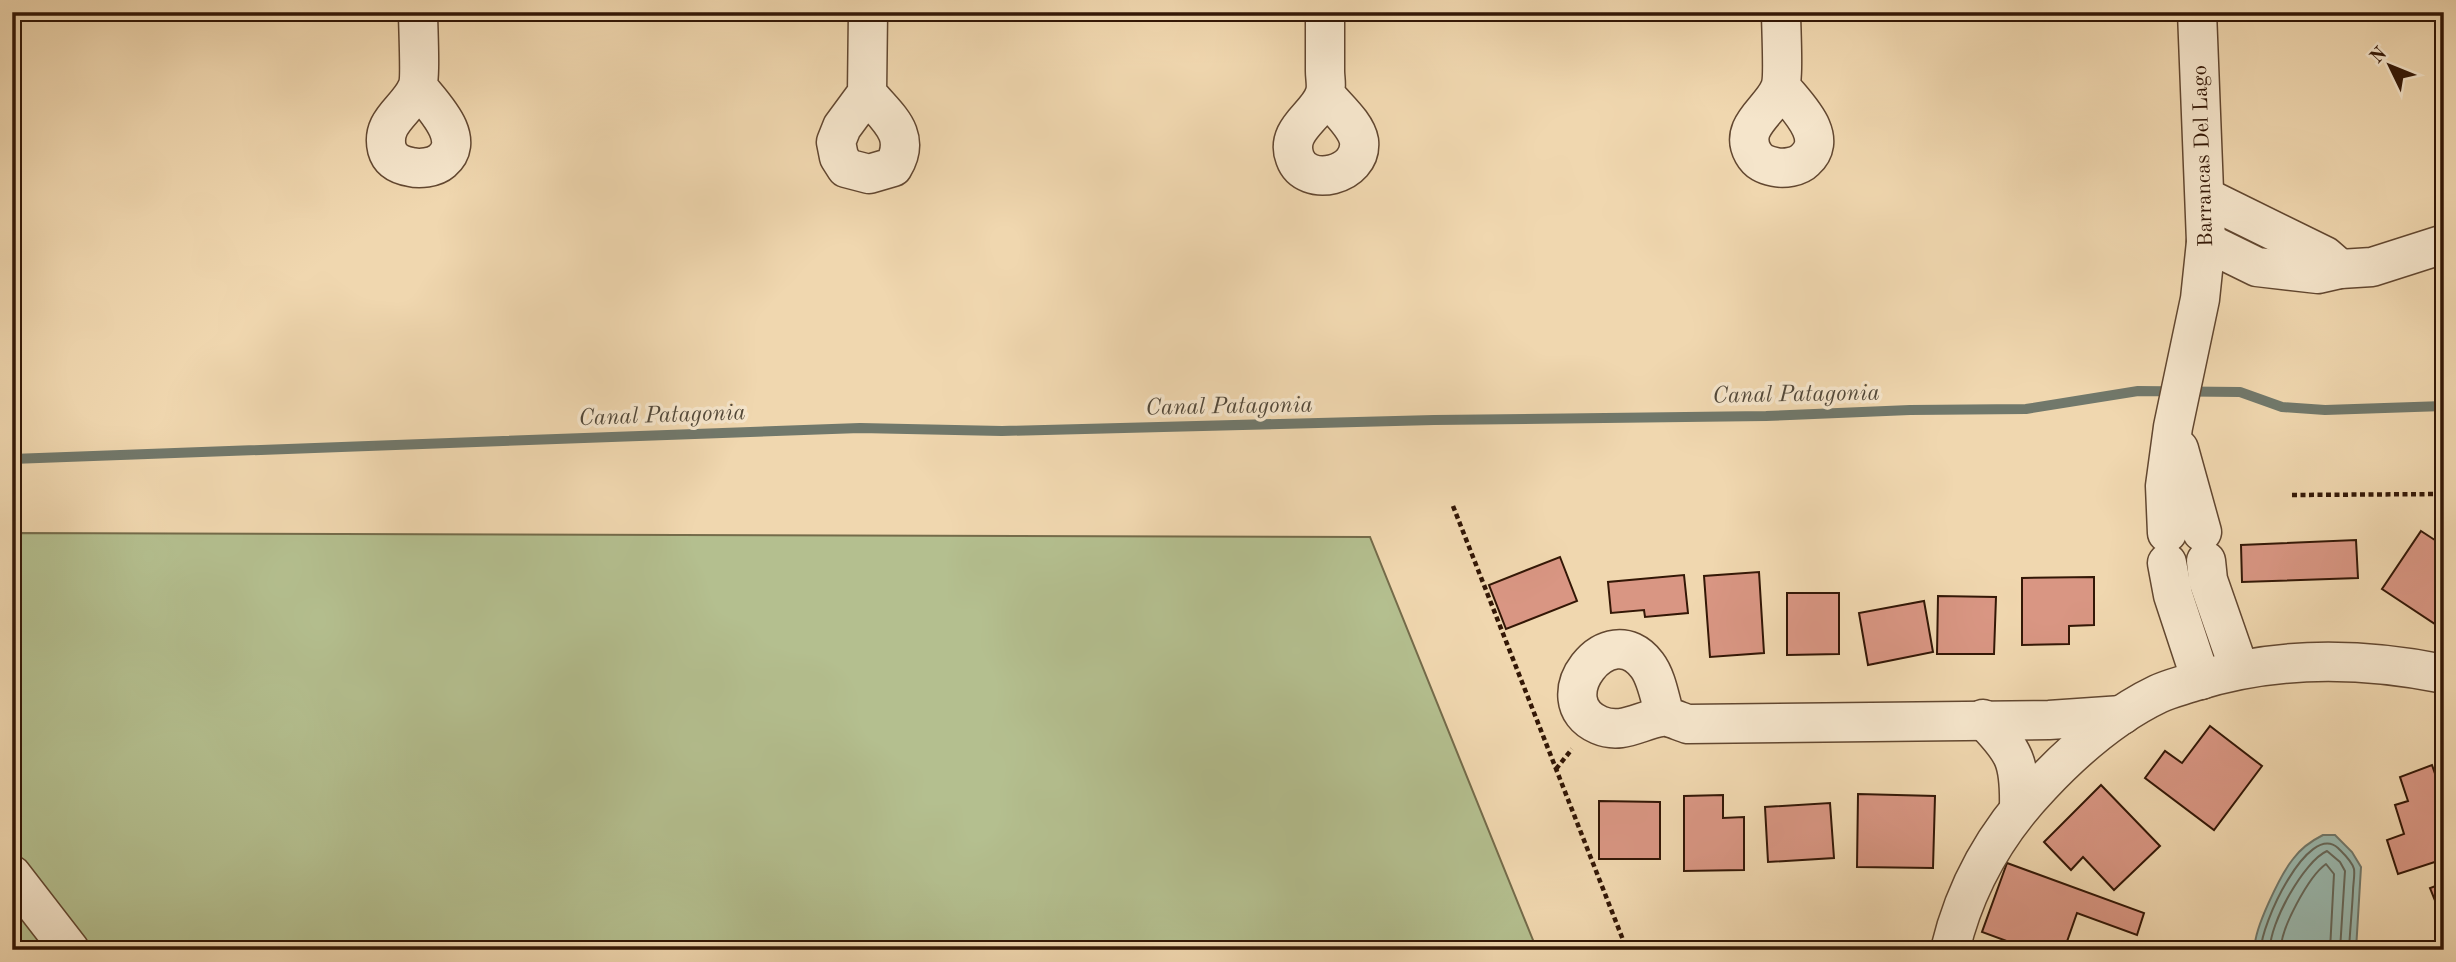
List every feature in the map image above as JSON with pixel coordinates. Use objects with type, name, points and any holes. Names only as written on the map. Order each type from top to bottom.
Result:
[{"type":"street","points":[[418,12],[418,87]]},
{"type":"street","points":[[867,93],[868,12]]},
{"type":"street","points":[[1325,12],[1325,94]]},
{"type":"street","points":[[1781,12],[1781,87]]},
{"type":"street","name":"Barrancas Del Lago","points":[[2185,547],[2173,426],[2197,315],[2206,242],[2197,12]]},
{"type":"street","points":[[2205,197],[2325,256],[2340,269]]},
{"type":"street","points":[[2206,242],[2257,267],[2318,274],[2340,269],[2372,267],[2444,244]]},
{"type":"street","points":[[2185,547],[2208,580],[2239,668]]},
{"type":"street","points":[[2185,547],[2173,595],[2201,680]]},
{"type":"street","points":[[1950,950],[1982,862],[2019,808],[2061,764],[2122,715],[2159,693],[2239,668],[2315,661],[2427,670],[2444,702]]},
{"type":"street","points":[[1665,716],[1688,724],[2049,720],[2122,715]]},
{"type":"street","points":[[1983,719],[2014,756],[2020,775],[2019,808]]},
{"type":"street","points":[[12,875],[70,950]]},
{"type":"path","points":[[2292,495],[2444,494]]},
{"type":"path","points":[[1452,506],[1627,950]]},
{"type":"green space","points":[[12,533],[1370,537],[1537,950],[12,950]]},
{"type":"water","points":[[2323,835],[2335,835],[2352,852],[2361,867],[2356,950],[2255,950],[2263,917],[2288,866],[2303,848]]},
{"type":"building","points":[[2421,531],[2444,546],[2444,623],[2441,628],[2382,589]]},
{"type":"building","points":[[2356,540],[2358,578],[2242,582],[2241,545]]},
{"type":"building","points":[[1560,557],[1577,601],[1506,629],[1489,585]]},
{"type":"building","points":[[1759,572],[1764,653],[1710,657],[1704,576]]},
{"type":"building","points":[[1684,575],[1688,613],[1645,617],[1644,610],[1611,613],[1608,582]]},
{"type":"building","points":[[2094,577],[2094,625],[2069,626],[2069,644],[2022,645],[2022,578]]},
{"type":"building","points":[[1787,593],[1839,593],[1839,654],[1787,655]]},
{"type":"building","points":[[1938,596],[1996,597],[1994,654],[1937,654]]},
{"type":"building","points":[[1924,601],[1933,652],[1868,665],[1859,613]]},
{"type":"building","points":[[2210,726],[2262,766],[2214,830],[2145,778],[2165,751],[2182,763]]},
{"type":"building","points":[[2432,765],[2444,800],[2444,859],[2398,874],[2387,840],[2404,834],[2395,805],[2408,801],[2400,777]]},
{"type":"building","points":[[2101,785],[2160,846],[2114,890],[2083,857],[2071,870],[2044,842]]},
{"type":"building","points":[[1858,794],[1935,796],[1933,868],[1857,867]]},
{"type":"building","points":[[1723,795],[1723,818],[1744,817],[1744,870],[1684,871],[1684,796]]},
{"type":"building","points":[[1599,801],[1660,802],[1660,859],[1599,859]]},
{"type":"building","points":[[1830,803],[1834,858],[1768,862],[1765,807]]},
{"type":"building","points":[[2007,863],[2144,913],[2137,935],[2077,913],[2064,950],[2031,950],[1982,932]]},
{"type":"building","points":[[2444,883],[2444,923],[2430,888]]},
{"type":"waterway","name":"Canal Patagonia","points":[[12,459],[860,428],[1002,431],[2026,409],[2138,391],[2240,392],[2282,407],[2325,410],[2444,406]]}]
